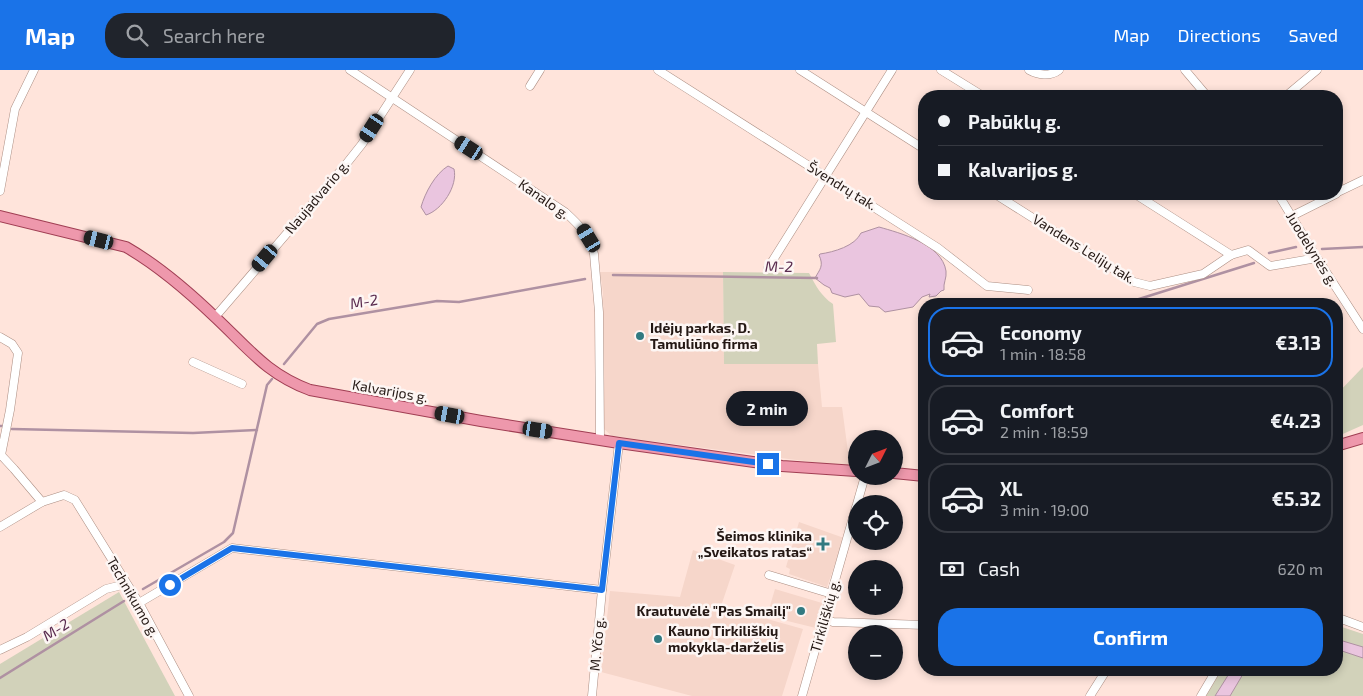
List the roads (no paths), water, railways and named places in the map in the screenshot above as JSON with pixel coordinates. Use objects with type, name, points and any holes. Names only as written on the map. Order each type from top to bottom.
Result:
[{"type":"main road","name":"Kalvarijos g.","points":[[0,216],[126,247],[170,278],[215,318],[262,364],[292,384],[310,390],[481,421],[619,443],[782,466],[848,470]]},
{"type":"main road","points":[[1343,443],[1363,431]]},
{"type":"main road","points":[[1343,444],[1363,438]]},
{"type":"main road","points":[[903,474],[918,475]]},
{"type":"street","points":[[0,191],[15,109],[34,70]]},
{"type":"street","name":"Kanalo g.","points":[[350,70],[565,212],[587,234],[594,254],[599,312],[600,440]]},
{"type":"street","name":"Naujadvario g.","points":[[215,318],[362,144],[410,70]]},
{"type":"street","points":[[530,86],[540,70]]},
{"type":"street","name":"Švendrų tak.","points":[[658,70],[938,248],[987,286],[1028,290]]},
{"type":"street","points":[[800,70],[918,145]]},
{"type":"street","points":[[768,268],[892,70]]},
{"type":"street","points":[[941,70],[973,90]]},
{"type":"street","points":[[1029,70],[1043,75],[1054,74],[1058,70]]},
{"type":"street","points":[[1185,70],[1202,90]]},
{"type":"street","points":[[1293,90],[1317,70]]},
{"type":"street","points":[[1343,190],[1363,180]]},
{"type":"street","name":"Vandens Lelijų tak.","points":[[1004,200],[1134,282],[1150,286],[1203,274],[1231,255]]},
{"type":"street","points":[[1144,200],[1231,255],[1248,250],[1270,266],[1317,258]]},
{"type":"street","name":"Juodelynės g.","points":[[1282,200],[1343,298]]},
{"type":"street","points":[[1292,216],[1324,200]]},
{"type":"street","name":"Juodelynės g.","points":[[1343,298],[1363,329]]},
{"type":"street","points":[[0,337],[12,344],[18,353],[10,410],[0,455],[42,502],[0,527]]},
{"type":"street","points":[[193,362],[242,384]]},
{"type":"street","name":"M. Yčo g.","points":[[592,696],[619,443]]},
{"type":"street","name":"Technikumo g.","points":[[42,502],[64,495],[75,500],[139,603],[189,696]]},
{"type":"street","name":"Tirkiliškių g.","points":[[802,696],[848,536]]},
{"type":"street","points":[[139,603],[232,548],[602,590]]},
{"type":"street","points":[[769,576],[832,594]]},
{"type":"street","points":[[0,650],[27,637],[106,589],[126,584]]},
{"type":"street","points":[[825,619],[833,622],[918,625]]},
{"type":"street","points":[[1343,619],[1363,626]]},
{"type":"street","points":[[1090,696],[1103,676]]},
{"type":"street","points":[[1201,696],[1213,676]]},
{"type":"waterway","points":[[1269,253],[1296,247]]},
{"type":"waterway","points":[[1322,249],[1363,247]]},
{"type":"waterway","points":[[1142,298],[1254,263]]},
{"type":"waterway","name":"M-2","points":[[613,275],[817,278]]},
{"type":"waterway","name":"M-2","points":[[284,364],[317,324],[329,319],[437,301],[459,302],[585,279]]},
{"type":"waterway","name":"M-2","points":[[143,589],[224,542],[233,533],[267,385],[272,379]]},
{"type":"waterway","points":[[12,429],[193,433],[257,430]]},
{"type":"waterway","name":"M-2","points":[[0,678],[124,601]]},
{"type":"place","name":"Idėjų parkas, D. Tamuliūno firma","points":[[640,336]]},
{"type":"place","name":"Šeimos klinika „Sveikatos ratas“","points":[[823,544]]},
{"type":"place","name":"Krautuvėlė \"Pas Smailį\"","points":[[801,611]]},
{"type":"place","name":"Kauno Tirkiliškių mokykla-darželis","points":[[658,639]]}]
